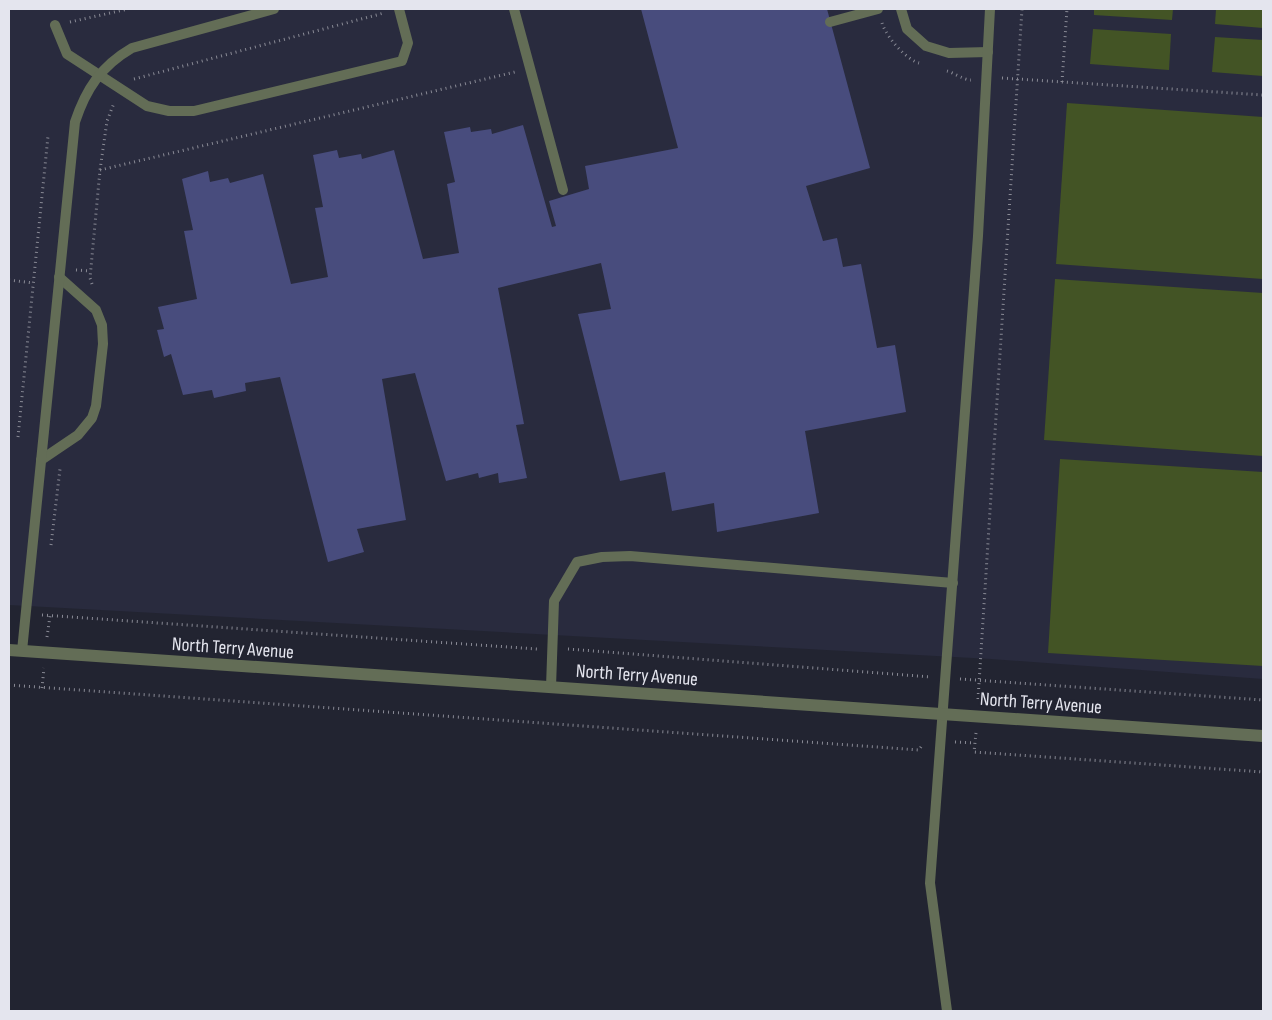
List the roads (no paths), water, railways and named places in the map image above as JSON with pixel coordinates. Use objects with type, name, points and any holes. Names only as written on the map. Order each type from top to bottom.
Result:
[{"type":"street","name":"North Terry Avenue","points":[[9,650],[1263,736]]},
{"type":"lane","points":[[22,651],[75,122],[82,100],[99,75],[118,57],[132,48],[274,9]]},
{"type":"lane","points":[[55,25],[68,54],[147,106],[169,112],[194,111],[402,61],[408,43],[399,9]]},
{"type":"lane","points":[[514,9],[563,190]]},
{"type":"lane","points":[[830,22],[878,9]]},
{"type":"lane","points":[[901,9],[908,29],[926,46],[949,52],[988,52]]},
{"type":"lane","points":[[946,1011],[930,883],[978,236],[990,9]]},
{"type":"lane","points":[[41,460],[78,435],[92,418],[96,406],[103,344],[102,325],[96,310],[59,277]]},
{"type":"lane","points":[[551,687],[554,601],[577,562],[602,557],[630,556],[953,583]]}]
